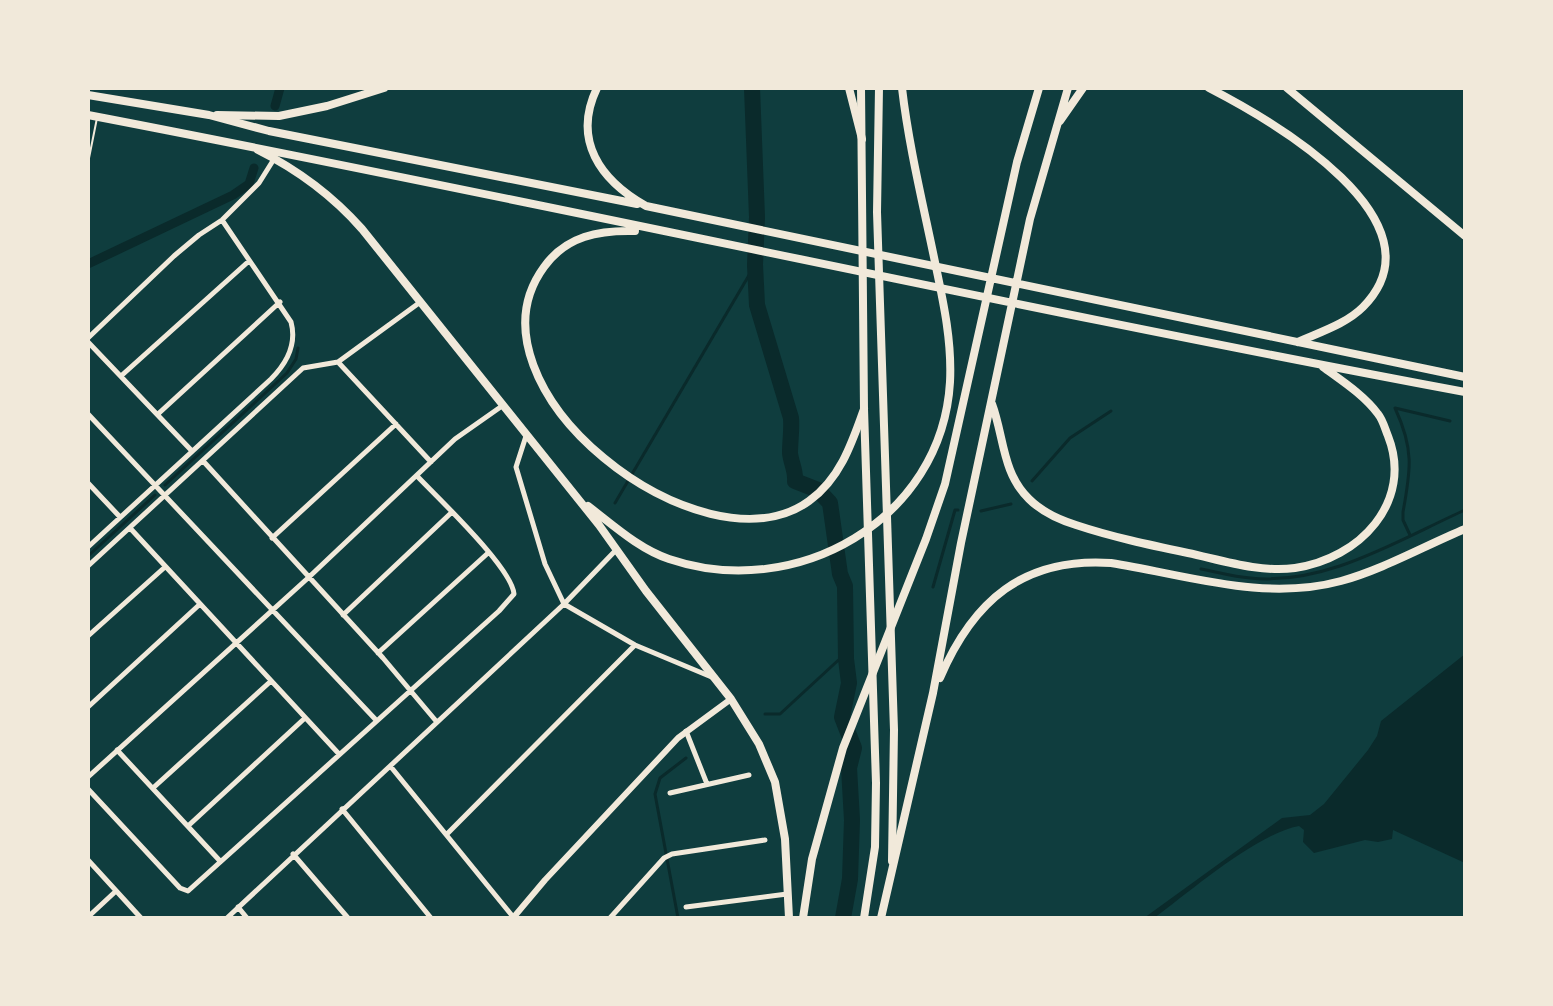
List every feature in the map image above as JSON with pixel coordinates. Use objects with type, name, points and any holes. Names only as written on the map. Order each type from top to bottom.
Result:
[{"type":"main road","points":[[209,115],[279,116],[327,106],[384,88]]},
{"type":"main road","points":[[597,88],[589,108],[587,126],[598,164],[620,189],[646,206]]},
{"type":"main road","points":[[849,88],[862,139]]},
{"type":"main road","points":[[861,88],[864,409],[876,783],[875,847],[864,918]]},
{"type":"main road","points":[[879,88],[877,212],[894,730],[893,866]]},
{"type":"main road","points":[[578,498],[627,535],[668,559],[723,569],[777,568],[826,554],[866,532],[905,494],[933,450],[947,406],[950,343],[910,145],[902,88]]},
{"type":"main road","points":[[803,918],[812,859],[843,748],[945,484],[1017,162],[1039,88]]},
{"type":"main road","points":[[881,918],[933,693],[961,543],[1035,196],[1068,88]]},
{"type":"main road","points":[[1053,132],[1083,88]]},
{"type":"main road","points":[[1209,88],[1278,128],[1337,173],[1365,201],[1382,236],[1384,267],[1372,296],[1347,319],[1294,342]]},
{"type":"main road","points":[[1287,88],[1465,236]]},
{"type":"main road","points":[[88,95],[100,93],[209,115],[294,136],[1465,377]]},
{"type":"main road","points":[[93,116],[1010,304],[1465,392]]},
{"type":"main road","points":[[250,146],[275,158],[321,188],[342,207],[578,498],[731,699],[759,744],[775,782],[785,839],[789,918]]},
{"type":"main road","points":[[665,233],[605,231],[573,240],[542,269],[524,312],[528,354],[557,407],[588,445],[621,471],[651,489],[705,512],[746,518],[776,517],[805,504],[831,480],[851,445],[864,409]]},
{"type":"main road","points":[[992,401],[1009,469],[1028,498],[1052,515],[1116,536],[1233,563],[1293,569],[1351,548],[1369,532],[1381,517],[1395,467],[1392,446],[1380,416],[1364,398],[1319,365]]},
{"type":"main road","points":[[933,693],[963,631],[1002,589],[1033,572],[1092,562],[1142,568],[1233,587],[1290,589],[1338,582],[1368,572],[1465,529]]},
{"type":"street","points":[[191,450],[88,340],[174,256],[222,220],[259,183],[275,158]]},
{"type":"street","points":[[88,547],[271,379],[291,348],[294,332],[291,322],[222,220]]},
{"type":"street","points":[[121,376],[249,261]]},
{"type":"street","points":[[158,414],[280,302]]},
{"type":"street","points":[[88,566],[303,368],[338,362],[419,303]]},
{"type":"street","points":[[338,362],[431,462]]},
{"type":"street","points":[[89,773],[308,578],[455,439],[502,406]]},
{"type":"street","points":[[88,414],[376,720]]},
{"type":"street","points":[[272,538],[396,424]]},
{"type":"street","points":[[527,435],[516,467],[545,564],[564,604],[635,645],[715,679]]},
{"type":"street","points":[[204,462],[436,721]]},
{"type":"street","points":[[88,789],[186,891],[499,611],[514,592],[510,580],[417,476]]},
{"type":"street","points":[[88,483],[120,517]]},
{"type":"street","points":[[343,615],[451,513]]},
{"type":"street","points":[[130,528],[339,754]]},
{"type":"street","points":[[227,918],[564,604],[616,550]]},
{"type":"street","points":[[378,653],[488,553]]},
{"type":"street","points":[[88,636],[165,567]]},
{"type":"street","points":[[88,707],[199,605]]},
{"type":"street","points":[[447,834],[635,645]]},
{"type":"street","points":[[153,788],[271,681]]},
{"type":"street","points":[[391,767],[514,918],[623,795],[686,731],[731,699]]},
{"type":"street","points":[[188,826],[305,718]]},
{"type":"street","points":[[686,731],[707,784]]},
{"type":"street","points":[[117,750],[220,861]]},
{"type":"street","points":[[670,793],[749,775]]},
{"type":"street","points":[[342,809],[431,918]]},
{"type":"street","points":[[610,918],[664,858],[672,854],[765,840]]},
{"type":"street","points":[[293,854],[348,918]]},
{"type":"street","points":[[88,860],[141,918]]},
{"type":"street","points":[[88,917],[116,891]]},
{"type":"street","points":[[686,907],[788,894]]},
{"type":"street","points":[[238,907],[247,918]]},
{"type":"lane","points":[[88,163],[93,116]]},
{"type":"water","points":[[1465,654],[1465,863],[1393,830],[1392,839],[1378,842],[1365,840],[1314,853],[1303,842],[1304,830],[1299,826],[1263,840],[1154,918],[1144,918],[1282,818],[1310,815],[1324,804],[1368,750],[1377,736],[1381,721]]},
{"type":"waterway","points":[[275,106],[280,88]]},
{"type":"waterway","points":[[752,88],[757,305],[791,418],[790,453],[795,481],[818,490],[830,503],[840,574],[845,586],[849,683],[842,717],[854,748],[849,768],[852,820],[850,879],[843,918]]},
{"type":"waterway","points":[[88,264],[233,195],[249,184],[254,168]]},
{"type":"waterway","points":[[615,503],[755,265]]},
{"type":"waterway","points":[[165,485],[287,373],[296,359],[298,348]]},
{"type":"waterway","points":[[1410,535],[1403,520],[1409,471],[1408,448],[1395,408],[1450,421]]},
{"type":"waterway","points":[[1032,481],[1070,438],[1111,411]]},
{"type":"waterway","points":[[88,556],[155,495]]},
{"type":"waterway","points":[[981,511],[1011,504]]},
{"type":"waterway","points":[[933,587],[955,510],[958,510]]},
{"type":"waterway","points":[[1201,569],[1250,578],[1278,579],[1306,575],[1334,568],[1388,547],[1465,510]]},
{"type":"waterway","points":[[765,714],[780,714],[845,654]]},
{"type":"waterway","points":[[678,918],[655,794],[660,778],[686,758]]}]
